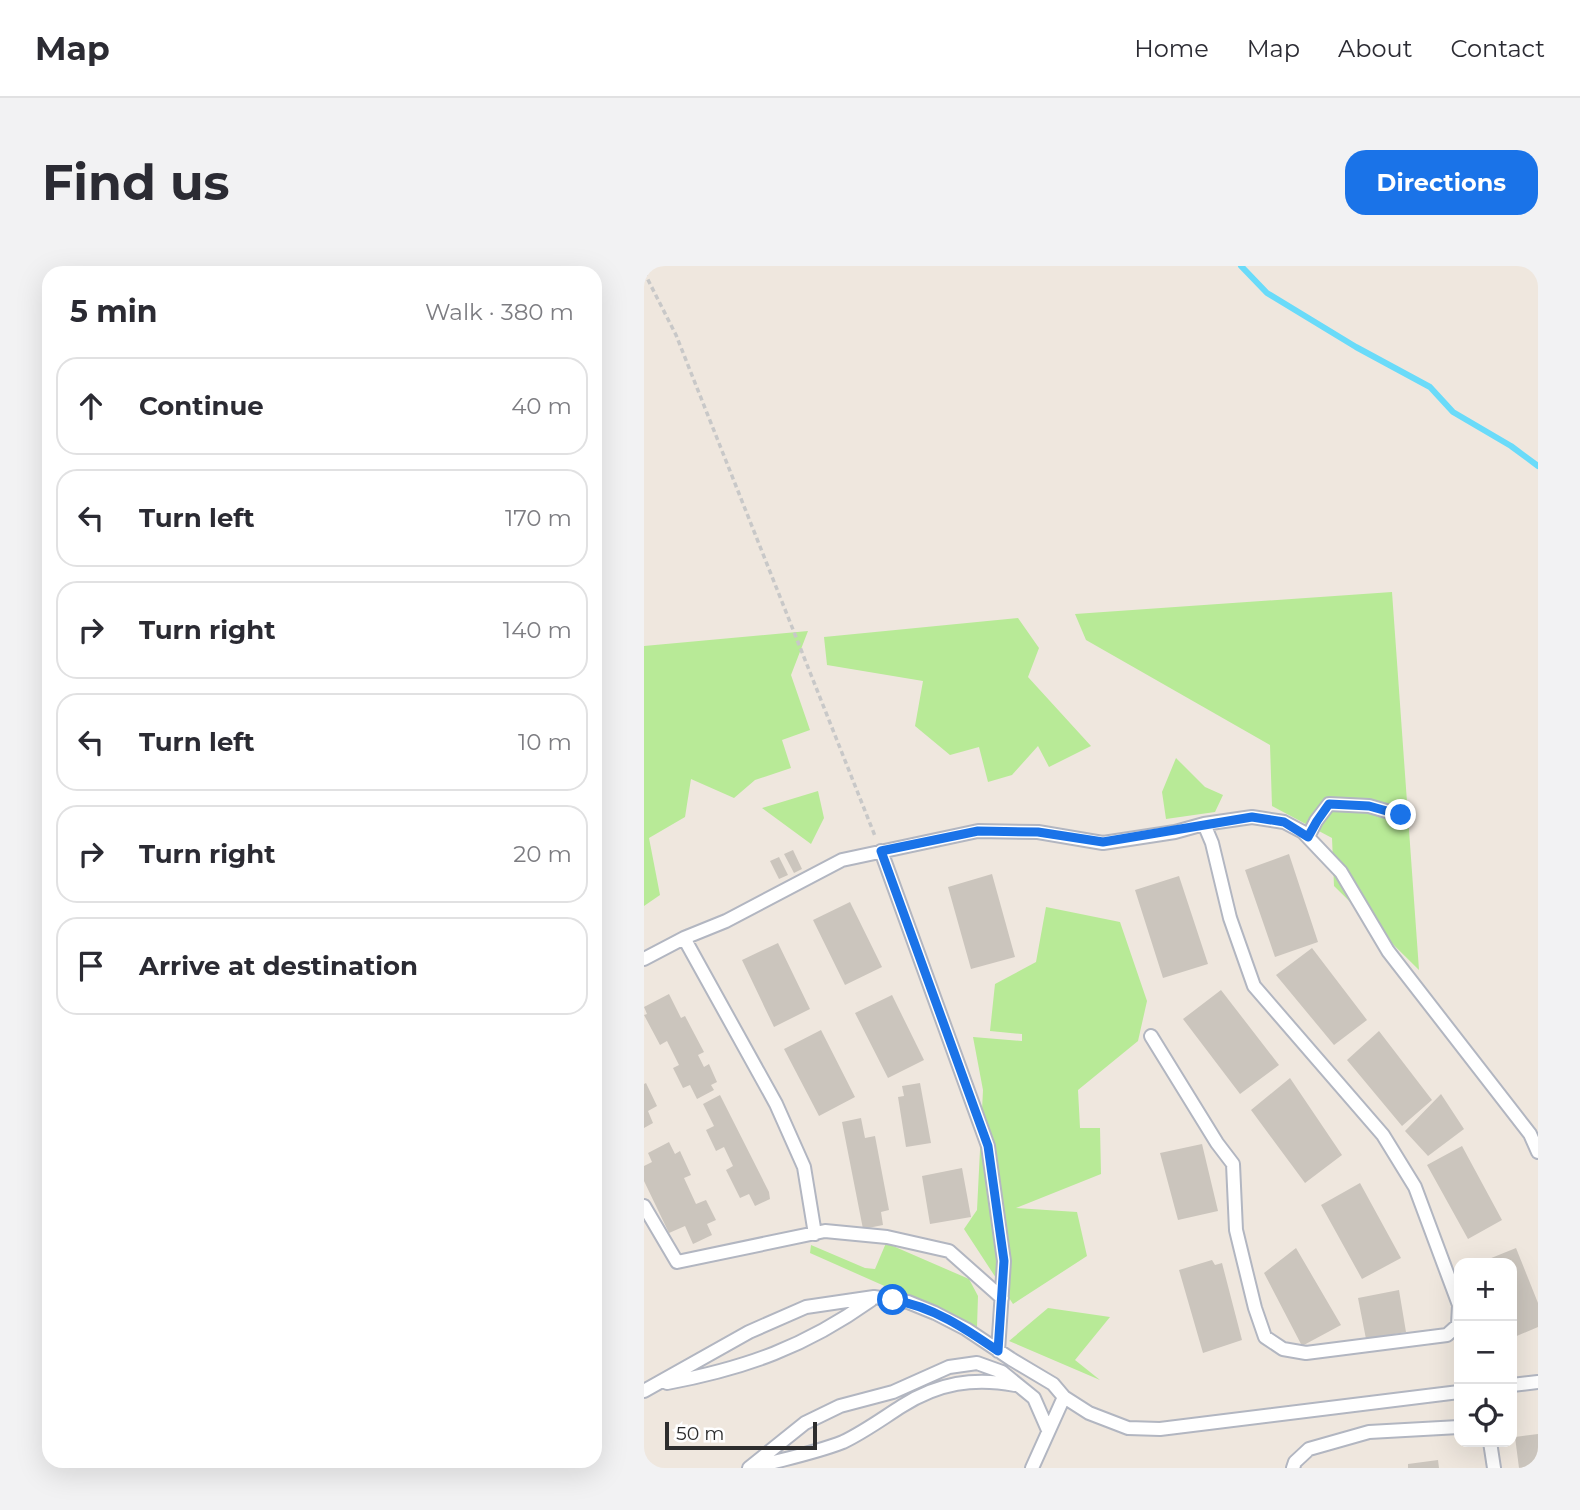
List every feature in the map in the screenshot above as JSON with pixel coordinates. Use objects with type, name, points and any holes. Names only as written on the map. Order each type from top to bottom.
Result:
[{"type":"lane","points":[[1308,837],[1329,804],[1369,806],[1401,815]]},
{"type":"lane","points":[[644,959],[684,938],[726,921],[842,860],[881,851],[978,831],[1038,832],[1103,842],[1252,817],[1284,822],[1308,837],[1341,872],[1388,951],[1530,1134],[1538,1152]]},
{"type":"lane","points":[[1151,1037],[1233,1164],[1236,1230],[1265,1337],[1283,1349],[1306,1353],[1447,1335],[1458,1325],[1459,1305],[1415,1187],[1382,1135],[1254,986],[1230,918],[1212,843],[1204,824]]},
{"type":"lane","points":[[881,851],[988,1146],[1004,1261],[998,1351]]},
{"type":"lane","points":[[684,938],[776,1104],[804,1167],[815,1234]]},
{"type":"lane","points":[[644,1206],[677,1262],[825,1231],[887,1237],[949,1251],[1002,1298]]},
{"type":"lane","points":[[650,1388],[706,1376],[781,1353],[840,1322],[874,1297]]},
{"type":"lane","points":[[650,1388],[749,1332],[806,1307],[874,1297],[908,1302],[967,1329],[1053,1384],[1064,1397],[1089,1413],[1128,1428],[1160,1429],[1454,1393]]},
{"type":"lane","points":[[751,1468],[805,1423],[840,1406],[893,1392],[949,1367],[977,1363],[1002,1372],[1034,1398],[1048,1430]]},
{"type":"lane","points":[[751,1468],[841,1442],[863,1432],[919,1396],[945,1385],[989,1380],[1019,1385]]},
{"type":"lane","points":[[1517,1384],[1538,1382]]},
{"type":"lane","points":[[1032,1468],[1064,1397]]},
{"type":"lane","points":[[1293,1468],[1295,1462],[1310,1449],[1369,1432],[1454,1427]]},
{"type":"lane","points":[[1491,1447],[1494,1468]]},
{"type":"path","points":[[644,272],[676,335],[881,851]]},
{"type":"green space","points":[[1392,592],[1419,970],[1334,886],[1332,838],[1272,806],[1270,745],[1086,640],[1075,614]]},
{"type":"green space","points":[[1018,618],[1039,648],[1028,677],[1091,746],[1049,767],[1038,746],[1012,775],[988,782],[979,747],[950,755],[915,726],[923,681],[827,665],[824,637]]},
{"type":"green space","points":[[808,631],[791,675],[810,730],[782,740],[791,768],[755,780],[734,798],[691,779],[685,817],[649,838],[660,895],[644,906],[644,646]]},
{"type":"green space","points":[[1176,758],[1205,787],[1223,795],[1215,812],[1166,819],[1162,792]]},
{"type":"green space","points":[[818,791],[824,818],[811,844],[762,808]]},
{"type":"green space","points":[[1046,907],[1120,922],[1147,1001],[1138,1041],[1078,1090],[1080,1128],[1100,1128],[1101,1174],[1016,1208],[1077,1212],[1087,1256],[1013,1304],[964,1229],[977,1210],[983,1090],[973,1037],[1022,1041],[1022,1034],[990,1031],[995,984],[1036,962]]},
{"type":"green space","points":[[886,1243],[969,1279],[978,1296],[977,1327],[810,1253],[811,1245],[865,1268],[875,1269]]},
{"type":"green space","points":[[1048,1308],[1110,1317],[1075,1360],[1100,1380],[1009,1341]]},
{"type":"building","points":[[793,850],[802,869],[794,873],[784,854]]},
{"type":"building","points":[[1289,854],[1318,942],[1275,957],[1245,870]]},
{"type":"building","points":[[779,857],[788,875],[779,879],[770,861]]},
{"type":"building","points":[[992,874],[1015,957],[971,969],[948,887]]},
{"type":"building","points":[[1179,876],[1208,964],[1163,978],[1135,890]]},
{"type":"building","points":[[850,902],[882,967],[845,985],[813,920]]},
{"type":"building","points":[[778,943],[810,1009],[774,1027],[742,960]]},
{"type":"building","points":[[1312,948],[1367,1020],[1334,1045],[1276,975]]},
{"type":"building","points":[[1221,990],[1279,1065],[1240,1094],[1183,1019]]},
{"type":"building","points":[[669,994],[681,1018],[685,1016],[704,1052],[698,1055],[704,1067],[709,1064],[717,1082],[711,1085],[714,1090],[697,1099],[690,1085],[683,1088],[673,1068],[679,1065],[667,1041],[660,1045],[644,1015],[647,1014],[644,1007]]},
{"type":"building","points":[[892,995],[924,1060],[888,1078],[855,1013]]},
{"type":"building","points":[[821,1030],[855,1097],[819,1116],[784,1049]]},
{"type":"building","points":[[1379,1031],[1432,1100],[1402,1126],[1347,1060]]},
{"type":"building","points":[[1290,1078],[1342,1155],[1305,1183],[1251,1110]]},
{"type":"building","points":[[646,1083],[657,1106],[648,1111],[653,1123],[644,1128],[644,1084]]},
{"type":"building","points":[[920,1083],[931,1143],[906,1147],[898,1097],[904,1096],[902,1086]]},
{"type":"building","points":[[1441,1094],[1464,1129],[1428,1156],[1405,1131]]},
{"type":"building","points":[[720,1095],[769,1192],[770,1199],[755,1206],[749,1194],[740,1198],[726,1170],[733,1166],[724,1147],[716,1151],[706,1130],[714,1126],[703,1104]]},
{"type":"building","points":[[861,1118],[865,1138],[875,1136],[889,1210],[881,1212],[883,1225],[863,1229],[842,1122]]},
{"type":"building","points":[[669,1142],[675,1154],[680,1151],[691,1175],[684,1178],[696,1204],[706,1200],[716,1220],[707,1224],[712,1235],[693,1244],[685,1226],[669,1233],[644,1181],[644,1166],[652,1162],[648,1153]]},
{"type":"building","points":[[1202,1144],[1218,1211],[1178,1220],[1160,1153]]},
{"type":"building","points":[[1462,1146],[1502,1220],[1468,1239],[1427,1165]]},
{"type":"building","points":[[962,1168],[971,1217],[930,1224],[922,1176]]},
{"type":"building","points":[[1360,1183],[1401,1258],[1362,1279],[1321,1205]]},
{"type":"building","points":[[1296,1248],[1341,1325],[1302,1346],[1264,1273]]},
{"type":"building","points":[[1516,1248],[1538,1303],[1538,1327],[1517,1336],[1517,1258],[1491,1258]]},
{"type":"building","points":[[1212,1260],[1215,1265],[1222,1263],[1242,1340],[1203,1353],[1179,1270]]},
{"type":"building","points":[[1399,1290],[1406,1332],[1366,1339],[1358,1298]]},
{"type":"building","points":[[1538,1434],[1538,1468],[1519,1468],[1517,1437]]},
{"type":"building","points":[[1438,1460],[1439,1468],[1408,1468],[1408,1464]]},
{"type":"waterway","points":[[1241,266],[1267,293],[1356,347],[1430,387],[1453,412],[1511,446],[1538,466]]},
{"type":"route","points":[[893,1300],[908,1302],[935,1313],[967,1329],[998,1351],[1004,1261],[988,1146],[881,851],[978,831],[1038,832],[1103,842],[1252,817],[1284,822],[1308,837],[1329,804],[1369,806],[1401,815]]}]
